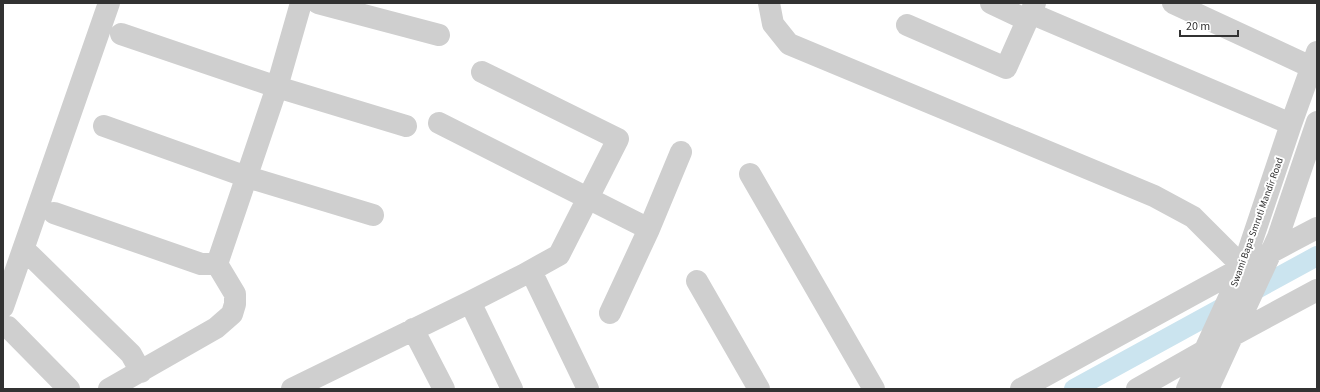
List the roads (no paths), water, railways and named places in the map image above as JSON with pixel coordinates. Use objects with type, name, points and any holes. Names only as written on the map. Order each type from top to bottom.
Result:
[{"type":"street","points":[[69,389],[5,317],[109,3]]},
{"type":"street","points":[[109,389],[216,328],[232,314],[235,304],[234,294],[217,264],[277,87],[301,3]]},
{"type":"street","points":[[318,3],[439,35]]},
{"type":"street","points":[[769,3],[773,24],[789,44],[1154,196],[1193,217],[1243,267]]},
{"type":"street","points":[[991,3],[1031,12],[1291,124]]},
{"type":"street","points":[[1173,3],[1314,60]]},
{"type":"street","points":[[907,25],[1006,68],[1031,12]]},
{"type":"street","points":[[121,34],[277,87],[406,126]]},
{"type":"street","name":"Swami Bapa Smruti Mandir Road","points":[[1187,389],[1243,267],[1314,60]]},
{"type":"street","points":[[292,389],[470,302],[531,271],[558,255],[618,139],[482,72]]},
{"type":"street","points":[[1208,389],[1278,237],[1317,122]]},
{"type":"street","points":[[439,123],[649,229]]},
{"type":"street","points":[[104,126],[247,177],[373,215]]},
{"type":"street","points":[[610,313],[649,229],[681,152]]},
{"type":"street","points":[[750,174],[874,389]]},
{"type":"street","points":[[54,213],[201,264],[217,264]]},
{"type":"street","points":[[1021,389],[1317,228]]},
{"type":"street","points":[[30,255],[131,354],[141,372]]},
{"type":"street","points":[[531,271],[588,389]]},
{"type":"street","points":[[697,281],[759,389]]},
{"type":"street","points":[[1137,389],[1317,290]]},
{"type":"street","points":[[470,302],[512,389]]},
{"type":"street","points":[[413,329],[444,389]]},
{"type":"waterway","points":[[1074,389],[1317,256]]}]
